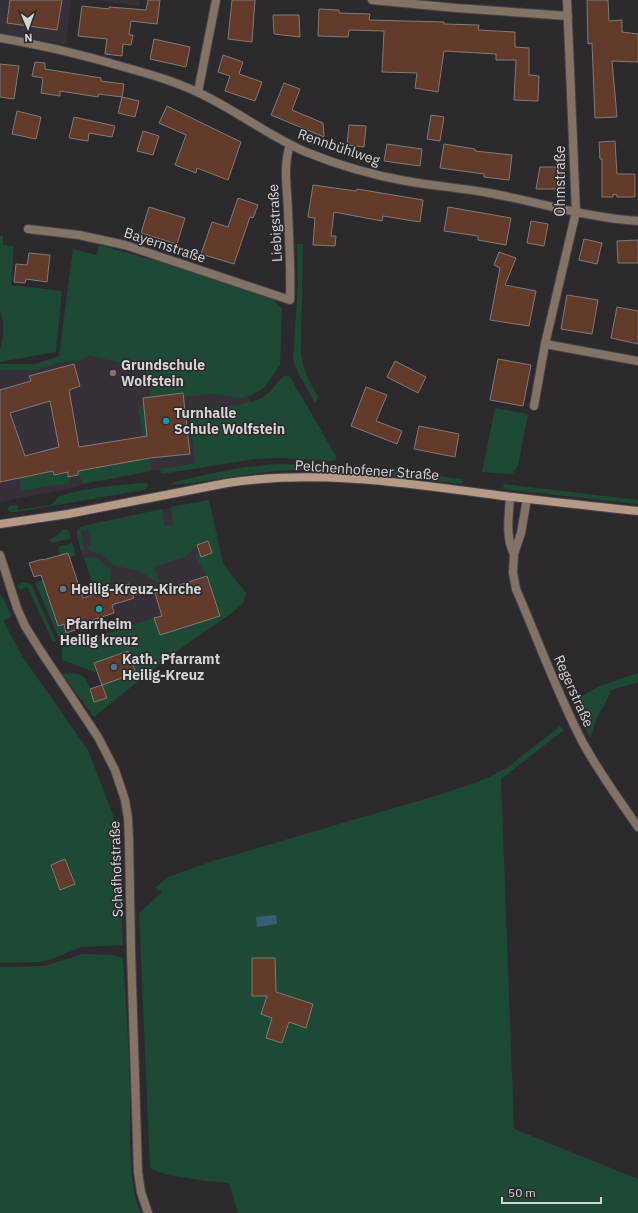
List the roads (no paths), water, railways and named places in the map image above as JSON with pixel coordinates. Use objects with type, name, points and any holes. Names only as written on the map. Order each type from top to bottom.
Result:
[{"type":"main road","name":"Pelchenhofener Straße","points":[[0,524],[68,514],[207,486],[276,477],[312,477],[392,482],[638,511]]},
{"type":"street","points":[[198,92],[216,0]]},
{"type":"street","points":[[372,0],[568,16]]},
{"type":"street","name":"Ohmstraße","points":[[534,406],[545,344],[576,212],[567,0]]},
{"type":"street","name":"Rennbühlweg","points":[[0,38],[48,46],[94,58],[142,72],[198,92],[290,145],[325,159],[377,174],[406,181],[488,192],[576,212],[638,221]]},
{"type":"street","name":"Liebigstraße","points":[[290,145],[287,153],[286,172],[291,257],[290,300]]},
{"type":"street","name":"Bayernstraße","points":[[28,229],[79,235],[125,245],[290,300]]},
{"type":"street","points":[[545,344],[638,361]]},
{"type":"street","name":"Regerstraße","points":[[510,497],[509,536],[511,548],[514,554]]},
{"type":"street","name":"Regerstraße","points":[[527,499],[521,533],[514,554],[513,573],[516,589],[570,717],[598,769],[638,827]]},
{"type":"street","name":"Schafhofstraße","points":[[0,555],[16,608],[22,621],[111,759],[124,800],[128,818],[129,840],[138,1172],[139,1185],[148,1213]]},
{"type":"water","points":[[276,915],[277,924],[257,927],[256,917]]},
{"type":"place","name":"Grundschule Wolfstein","points":[[113,373]]},
{"type":"place","name":"Turnhalle Schule Wolfstein","points":[[166,421]]},
{"type":"place","name":"Heilig-Kreuz-Kirche","points":[[63,589]]},
{"type":"place","name":"Pfarrheim Heilig kreuz","points":[[99,609]]},
{"type":"place","name":"Kath. Pfarramt Heilig-Kreuz","points":[[114,667]]}]
